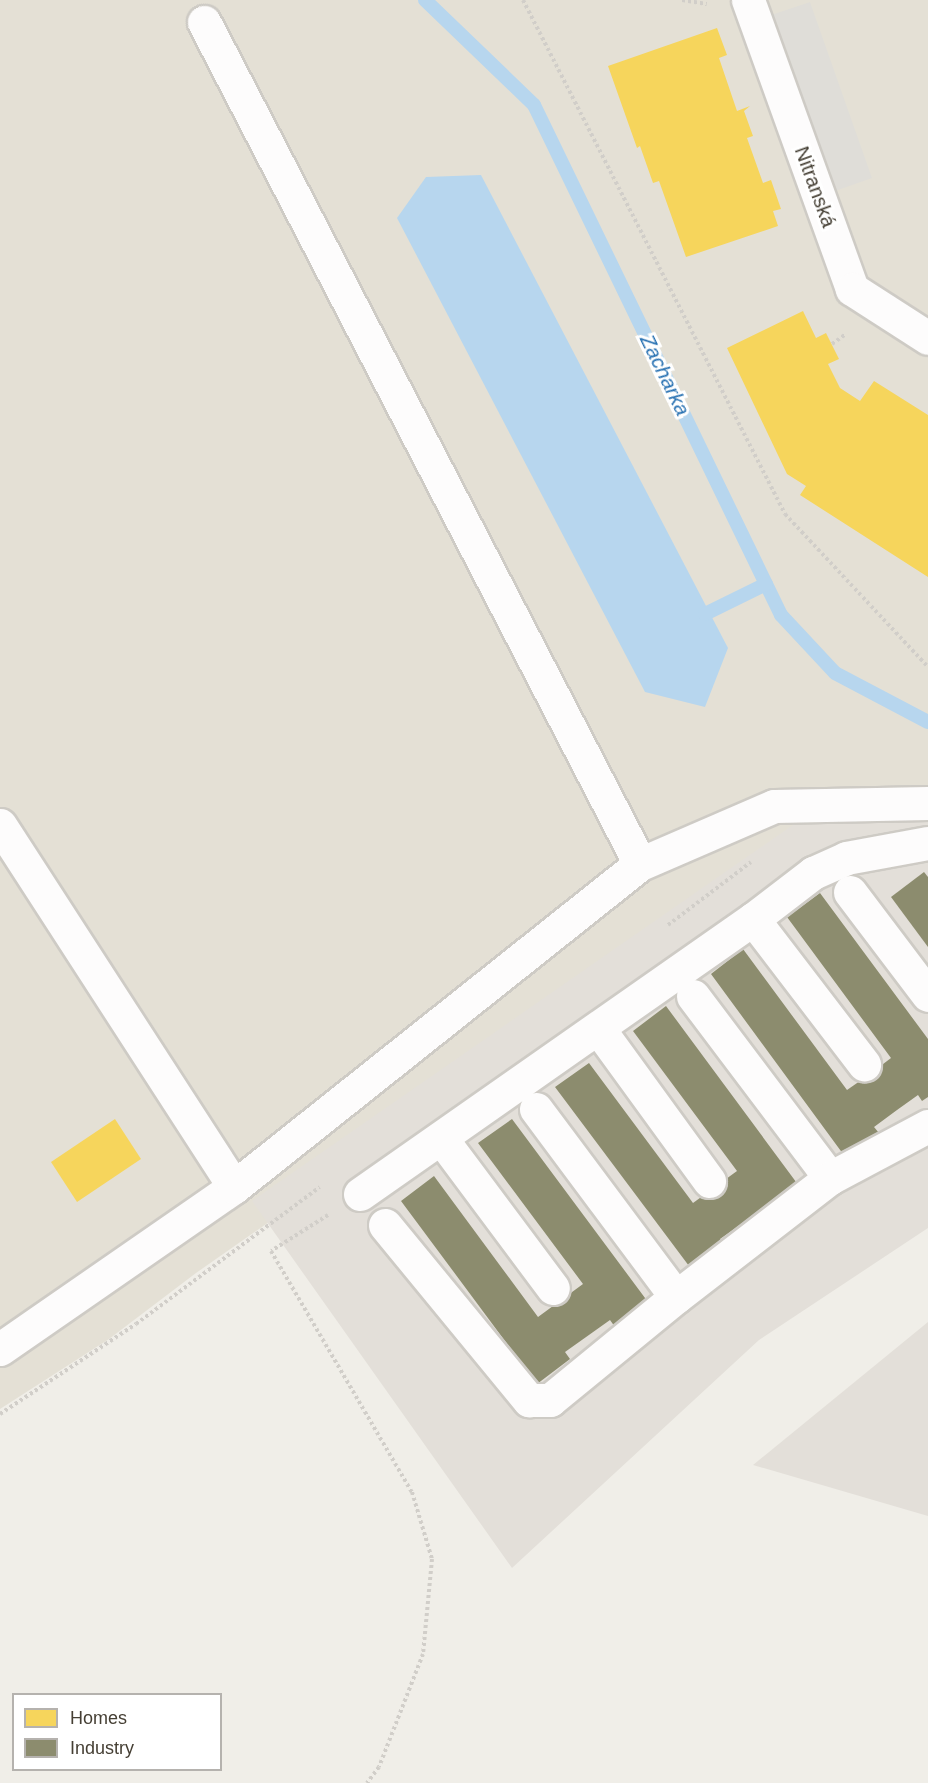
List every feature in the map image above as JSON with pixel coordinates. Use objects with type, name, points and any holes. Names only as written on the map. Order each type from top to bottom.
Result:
[{"type":"street","name":"Nitranská","points":[[749,2],[852,289],[928,338]]},
{"type":"street","points":[[204,22],[640,864]]},
{"type":"street","points":[[0,1349],[234,1187],[640,864],[774,807],[928,803]]},
{"type":"street","points":[[0,825],[234,1187]]},
{"type":"street","points":[[360,1194],[821,869],[846,858],[928,843]]},
{"type":"street","points":[[850,892],[928,995]]},
{"type":"street","points":[[753,919],[864,1064]]},
{"type":"street","points":[[693,996],[830,1178]]},
{"type":"street","points":[[598,1028],[709,1181]]},
{"type":"street","points":[[536,1109],[676,1297]]},
{"type":"street","points":[[385,1225],[528,1400],[550,1400],[676,1297],[830,1178],[928,1126]]},
{"type":"street","points":[[441,1138],[553,1288]]},
{"type":"path","points":[[523,0],[785,514],[928,667]]},
{"type":"path","points":[[360,1194],[271,1251],[412,1492],[432,1559],[423,1653],[379,1767],[367,1783]]},
{"type":"shaded area","points":[[0,0],[928,0],[928,836],[828,831],[196,1273],[109,1339],[0,1409]]},
{"type":"shaded area","points":[[810,2],[872,178],[818,197],[756,20]]},
{"type":"shaded area","points":[[826,802],[928,804],[928,1228],[759,1340],[512,1568],[252,1201]]},
{"type":"shaded area","points":[[928,1322],[928,1516],[753,1465]]},
{"type":"water","points":[[481,175],[728,648],[705,707],[645,692],[397,218],[426,177]]},
{"type":"building: Homes","points":[[717,28],[727,55],[719,58],[737,111],[750,106],[744,111],[753,136],[747,138],[763,183],[771,180],[781,209],[773,211],[778,226],[686,257],[659,181],[653,183],[640,146],[637,148],[608,66]]},
{"type":"building: Homes","points":[[803,311],[816,338],[826,333],[839,359],[828,364],[840,388],[860,401],[874,381],[928,415],[928,577],[800,495],[806,486],[787,474],[727,348]]},
{"type":"building: Homes","points":[[115,1119],[141,1159],[77,1202],[51,1162]]},
{"type":"building: Industry","points":[[924,872],[928,877],[928,947],[891,897]]},
{"type":"building: Industry","points":[[820,893],[928,1039],[928,1097],[922,1101],[918,1095],[874,1127],[879,1133],[846,1158],[711,974],[743,949],[847,1090],[870,1074],[891,1058],[787,917]]},
{"type":"building: Industry","points":[[666,1006],[802,1190],[769,1214],[764,1208],[720,1239],[725,1246],[692,1270],[555,1087],[589,1063],[693,1203],[737,1171],[633,1031]]},
{"type":"building: Industry","points":[[512,1119],[648,1302],[615,1327],[610,1320],[565,1352],[570,1359],[537,1384],[401,1201],[434,1176],[538,1317],[583,1284],[478,1143]]},
{"type":"waterway","name":"Zacharka","points":[[425,0],[534,105],[781,615],[835,673],[928,722]]},
{"type":"waterway","points":[[705,614],[766,584]]}]
